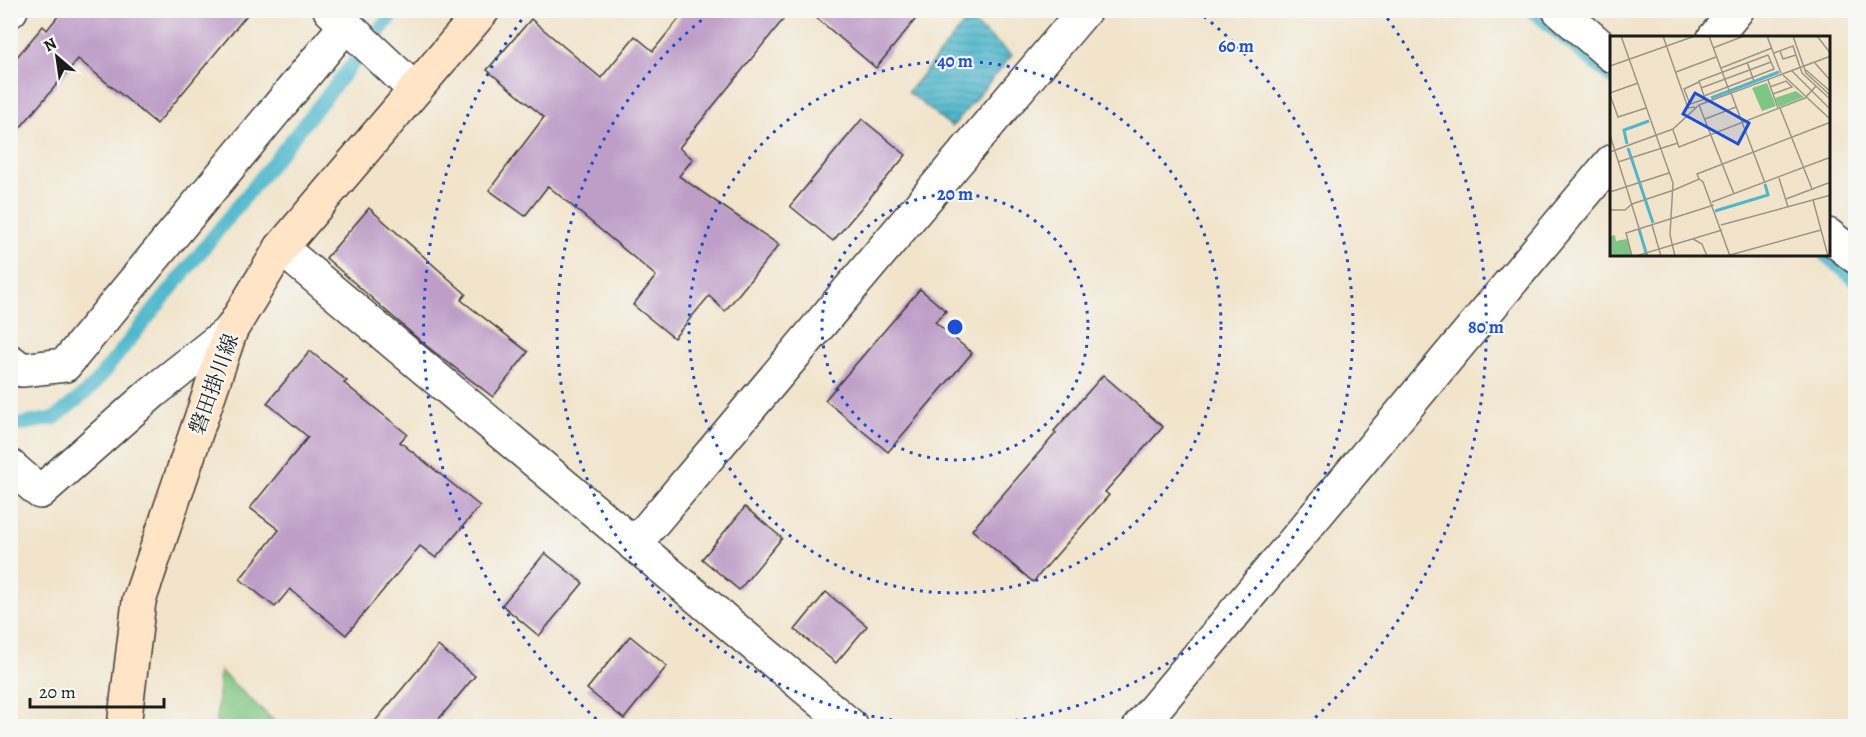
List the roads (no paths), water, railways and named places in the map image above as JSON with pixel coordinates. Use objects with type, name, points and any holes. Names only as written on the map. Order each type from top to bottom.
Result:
[{"type":"main road","name":"磐田掛川線","points":[[124,726],[139,601],[231,330],[281,248],[483,10]]},
{"type":"street","points":[[634,545],[1085,10]]},
{"type":"street","points":[[1559,10],[1610,54]]},
{"type":"street","points":[[1716,36],[1737,10]]},
{"type":"street","points":[[10,361],[22,370],[65,365],[338,18],[415,90]]},
{"type":"street","points":[[1140,726],[1610,163]]},
{"type":"street","points":[[1830,237],[1856,257]]},
{"type":"street","points":[[281,248],[851,726]]},
{"type":"street","points":[[10,466],[40,492],[153,392],[231,330]]},
{"type":"water","points":[[968,19],[1012,55],[952,127],[908,92]]},
{"type":"waterway","points":[[10,421],[17,425],[55,418],[91,388],[396,10]]},
{"type":"waterway","points":[[1531,10],[1610,76]]},
{"type":"waterway","points":[[1826,256],[1856,281]]}]
